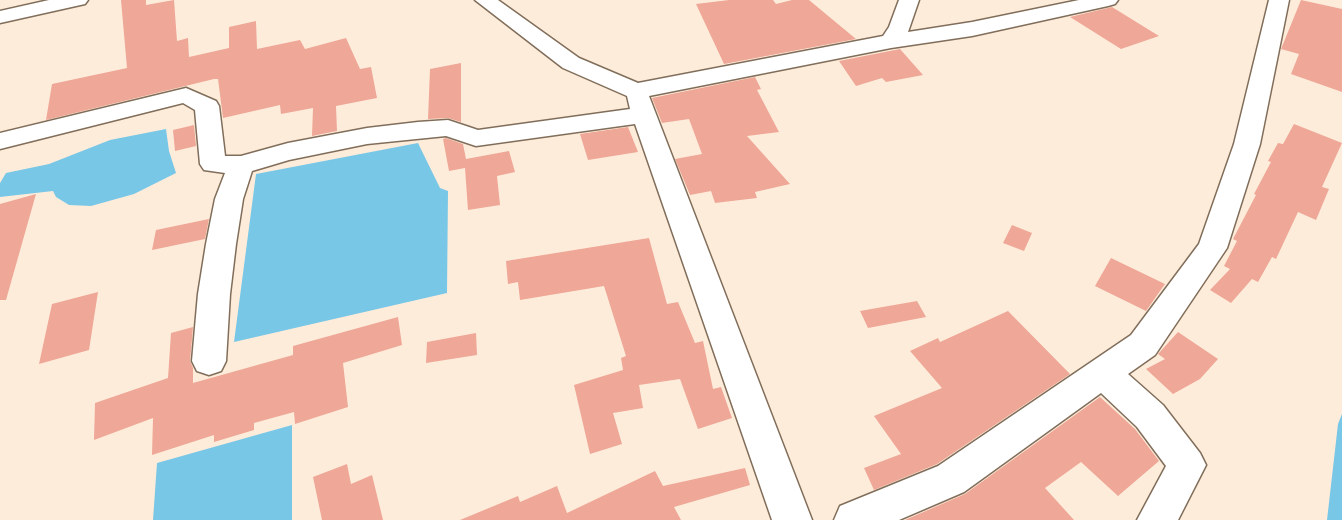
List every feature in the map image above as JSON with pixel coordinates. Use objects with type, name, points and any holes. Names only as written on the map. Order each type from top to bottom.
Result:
[{"type":"street","points":[[0,17],[78,0]]},
{"type":"street","points":[[485,0],[572,63],[640,103],[792,520]]},
{"type":"street","points":[[891,41],[900,27],[909,0]]},
{"type":"street","points":[[0,141],[186,95],[207,106],[213,164],[241,165],[288,152],[387,134],[448,128],[476,138],[640,103],[891,41],[972,29],[1108,0]]},
{"type":"street","points":[[854,520],[951,479],[1143,345],[1212,248],[1247,144],[1280,0]]},
{"type":"street","points":[[209,361],[214,294],[221,244],[229,199],[241,165]]},
{"type":"street","points":[[1103,373],[1150,416],[1187,465],[1157,520]]},
{"type":"water","points":[[166,129],[169,151],[176,173],[134,194],[91,206],[69,205],[56,197],[53,191],[0,197],[0,183],[6,173],[49,164],[110,140]]},
{"type":"water","points":[[418,143],[440,188],[448,191],[447,293],[234,342],[256,174]]},
{"type":"water","points":[[1342,414],[1342,520],[1327,520],[1338,424]]},
{"type":"water","points":[[292,425],[292,520],[153,520],[157,463]]},
{"type":"building","points":[[121,0],[146,0],[146,5],[174,0],[177,41],[188,38],[189,57],[229,48],[229,27],[256,21],[257,49],[300,40],[305,49],[346,38],[360,69],[371,67],[377,98],[336,106],[337,131],[312,136],[313,108],[281,114],[280,105],[223,118],[218,79],[46,120],[52,84],[127,68]]},
{"type":"building","points":[[729,0],[773,0],[776,4],[792,0],[809,0],[856,39],[724,64],[696,4]]},
{"type":"building","points":[[1301,0],[1342,9],[1342,92],[1291,74],[1299,54],[1281,49]]},
{"type":"building","points":[[1112,7],[1159,36],[1121,49],[1070,17]]},
{"type":"building","points":[[900,49],[923,75],[886,82],[882,78],[856,86],[839,61]]},
{"type":"building","points":[[461,63],[461,122],[448,118],[428,119],[430,69]]},
{"type":"building","points":[[755,77],[761,89],[757,90],[779,132],[747,136],[790,184],[755,192],[757,198],[715,203],[711,191],[690,195],[675,159],[702,154],[689,119],[662,123],[652,98]]},
{"type":"building","points":[[1294,124],[1342,143],[1322,187],[1329,189],[1316,220],[1298,212],[1276,259],[1272,257],[1258,282],[1252,279],[1231,303],[1210,290],[1230,269],[1224,266],[1237,241],[1233,239],[1271,162],[1268,161],[1278,143],[1283,144]]},
{"type":"building","points":[[194,125],[196,146],[175,151],[173,130]]},
{"type":"building","points":[[628,127],[638,152],[588,160],[580,134]]},
{"type":"building","points":[[443,139],[463,144],[466,159],[509,151],[515,172],[497,176],[500,205],[468,210],[465,168],[449,171]]},
{"type":"building","points":[[36,194],[6,300],[0,300],[0,204]]},
{"type":"building","points":[[209,219],[205,239],[152,250],[156,230]]},
{"type":"building","points":[[1012,225],[1032,233],[1024,251],[1003,243]]},
{"type":"building","points":[[649,238],[667,304],[678,302],[695,343],[703,341],[713,389],[721,387],[732,418],[698,429],[680,379],[639,385],[643,408],[613,413],[622,444],[590,454],[574,385],[623,370],[621,358],[626,356],[604,286],[520,300],[518,282],[508,284],[506,261]]},
{"type":"building","points":[[1111,258],[1165,284],[1146,311],[1095,286]]},
{"type":"building","points":[[98,292],[89,350],[39,364],[52,304]]},
{"type":"building","points":[[917,301],[926,317],[868,328],[860,311]]},
{"type":"building","points":[[1008,311],[1070,374],[937,464],[874,490],[864,468],[901,454],[874,416],[942,388],[910,351],[938,338],[940,342]]},
{"type":"building","points":[[398,317],[402,345],[343,363],[348,407],[295,424],[294,412],[254,423],[254,430],[214,442],[214,435],[152,455],[153,418],[94,440],[95,403],[168,378],[171,333],[193,327],[190,361],[193,368],[193,383],[293,355],[293,346]]},
{"type":"building","points":[[1178,332],[1218,359],[1200,379],[1173,394],[1146,369],[1165,359],[1158,354]]},
{"type":"building","points":[[476,333],[477,355],[426,363],[427,342]]},
{"type":"building","points":[[1100,397],[1135,429],[1159,461],[1118,496],[1081,462],[1045,488],[1074,520],[905,520],[965,494]]},
{"type":"building","points":[[347,464],[351,484],[372,475],[383,520],[322,520],[313,477]]},
{"type":"building","points":[[745,468],[750,485],[674,507],[681,520],[460,520],[518,496],[520,502],[557,486],[567,513],[655,471],[663,486]]}]
